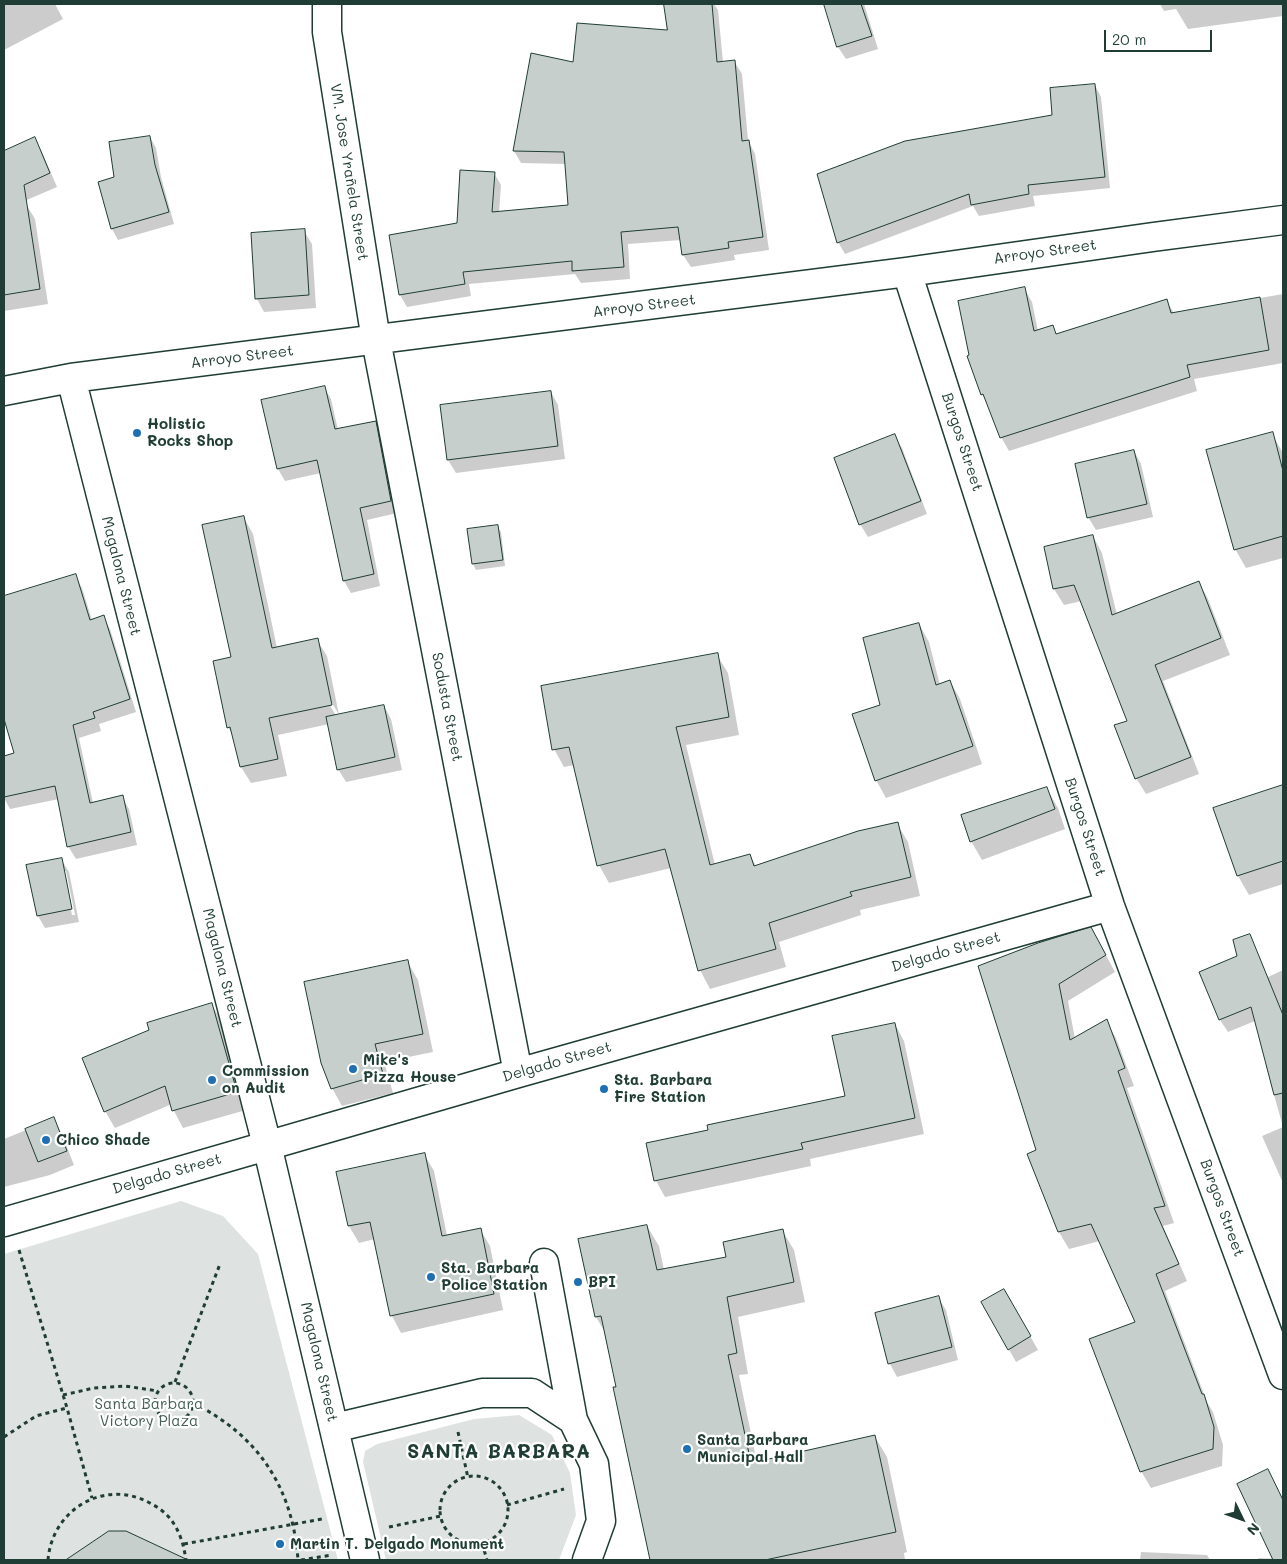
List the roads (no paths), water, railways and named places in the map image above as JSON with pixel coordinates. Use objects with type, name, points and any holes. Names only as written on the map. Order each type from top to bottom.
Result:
[{"type":"street","name":"VM. Jose Yrañela Street","points":[[327,4],[327,32],[376,340]]},
{"type":"street","name":"Arroyo Street","points":[[4,391],[71,378],[907,272],[1283,220]]},
{"type":"street","name":"Burgos Street","points":[[907,272],[1110,906],[1283,1375]]},
{"type":"street","name":"Sodusta Street","points":[[376,340],[518,1073]]},
{"type":"street","name":"Magalona Street","points":[[71,378],[267,1145],[365,1560]]},
{"type":"street","name":"Delgado Street","points":[[7,1222],[518,1073],[1110,906]]},
{"type":"street","points":[[544,1263],[573,1420],[594,1464],[600,1520],[586,1560]]},
{"type":"street","points":[[334,1428],[482,1393],[532,1394],[573,1420]]},
{"type":"place","name":"Holistic Rocks Shop","points":[[137,433]]},
{"type":"place","name":"Mike's Pizza House","points":[[353,1069]]},
{"type":"place","name":"Commission on Audit","points":[[212,1080]]},
{"type":"place","name":"Sta. Barbara Fire Station","points":[[604,1089]]},
{"type":"place","name":"Chico Shade","points":[[46,1140]]},
{"type":"place","name":"Sta. Barbara Police Station","points":[[431,1277]]},
{"type":"place","name":"BPI","points":[[578,1282]]},
{"type":"place","name":"Santa Barbara Municipal Hall","points":[[687,1449]]},
{"type":"place","name":"Martin T. Delgado Monument","points":[[280,1544]]},
{"type":"district","name":"SANTA BARBARA","points":[[499,1452]]},
{"type":"park label","name":"Santa Barbara Victory Plaza","points":[[149,1412]]}]
